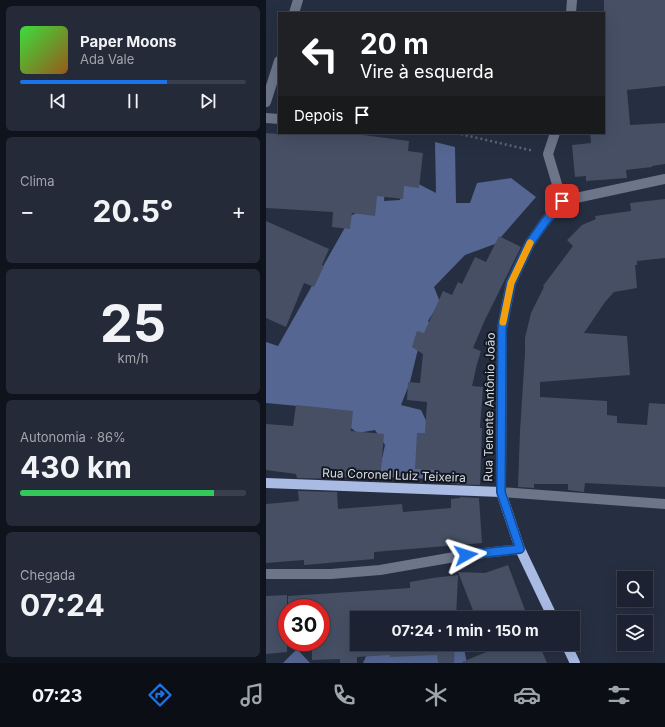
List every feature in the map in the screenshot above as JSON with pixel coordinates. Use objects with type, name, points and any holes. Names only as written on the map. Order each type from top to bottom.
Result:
[{"type":"main road","name":"Rua Coronel Luiz Teixeira","points":[[266,483],[501,492]]},
{"type":"main road","name":"Rua Tenente Antônio João","points":[[501,492],[520,549],[550,611]]},
{"type":"main road","points":[[569,651],[575,663]]},
{"type":"street","points":[[294,12],[298,0]]},
{"type":"street","points":[[571,12],[572,0]]},
{"type":"street","points":[[266,102],[278,64]]},
{"type":"street","points":[[266,118],[278,119]]},
{"type":"street","points":[[555,134],[548,154],[562,201],[665,180]]},
{"type":"street","name":"Rua Tenente Antônio João","points":[[501,492],[502,328],[511,283],[530,243],[562,201]]},
{"type":"street","name":"Rua Coronel Luiz Teixeira","points":[[501,492],[665,504]]},
{"type":"street","points":[[266,574],[331,574],[380,570],[466,555],[520,549]]},
{"type":"path","points":[[460,134],[548,154]]},
{"type":"shaded area","points":[[435,142],[455,147],[456,203],[470,203],[477,183],[511,178],[536,197],[495,244],[465,255],[434,287],[440,302],[428,321],[447,345],[418,349],[410,382],[401,405],[421,410],[431,431],[435,479],[378,477],[385,445],[375,430],[357,433],[330,409],[266,403],[266,342],[278,346],[352,215],[369,208],[386,174],[384,201],[400,200],[405,177],[436,193]]},
{"type":"shaded area","points":[[295,651],[299,651],[310,663],[283,663]]},
{"type":"shaded area","points":[[464,651],[467,663],[363,663],[368,652]]},
{"type":"building","points":[[604,0],[665,0],[665,86],[627,90],[630,125],[665,123],[665,164],[626,170],[627,178],[586,181],[586,176],[575,177],[572,145],[591,143],[590,134],[605,134]]},
{"type":"building","points":[[266,133],[291,135],[356,134],[409,141],[408,151],[423,153],[419,188],[404,186],[403,199],[377,196],[375,216],[352,213],[350,229],[332,227],[333,212],[266,208]]},
{"type":"building","points":[[665,199],[665,258],[637,261],[637,265],[635,265],[637,288],[614,292],[605,302],[584,333],[627,336],[630,375],[540,382],[540,397],[607,401],[607,415],[617,416],[617,423],[647,425],[649,403],[665,404],[665,487],[585,483],[584,492],[568,490],[568,484],[534,484],[534,488],[518,487],[525,338],[531,313],[544,287],[543,286],[573,246],[567,240],[582,225],[596,219],[595,216],[631,211],[630,203]]},
{"type":"building","points":[[266,221],[329,249],[322,265],[324,266],[314,287],[304,283],[286,327],[266,318]]},
{"type":"building","points":[[499,236],[521,247],[484,322],[473,348],[481,351],[472,386],[483,387],[480,428],[482,428],[480,485],[451,484],[452,473],[435,473],[436,470],[415,469],[417,433],[425,433],[427,402],[407,400],[408,382],[420,383],[423,354],[412,347],[417,331],[424,333],[443,291],[452,295],[458,282],[462,284],[475,257],[486,262]]},
{"type":"building","points":[[296,405],[353,411],[351,431],[384,434],[380,481],[335,476],[335,479],[297,478],[296,474],[266,470],[266,424],[293,426]]},
{"type":"building","points":[[298,491],[337,492],[338,509],[402,504],[403,512],[451,508],[451,499],[460,497],[479,498],[482,543],[374,552],[374,559],[304,565],[304,560],[266,563],[266,504],[299,501]]},
{"type":"building","points":[[508,565],[525,611],[473,611],[458,572],[485,573]]},
{"type":"building","points":[[458,575],[456,611],[350,611],[350,651],[455,651],[454,663],[438,663],[437,655],[357,657],[357,663],[340,663],[340,659],[312,660],[312,651],[330,651],[330,599],[288,599],[288,596],[410,588],[410,582]]},
{"type":"building","points":[[287,595],[287,599],[278,599],[278,651],[287,652],[266,654],[266,596]]},
{"type":"building","points":[[489,651],[542,651],[547,663],[462,663]]},
{"type":"slow traffic","points":[[503,322],[511,283],[530,243]]},
{"type":"route","points":[[466,555],[520,549],[501,492],[502,328],[511,283],[530,243],[562,201]]}]
